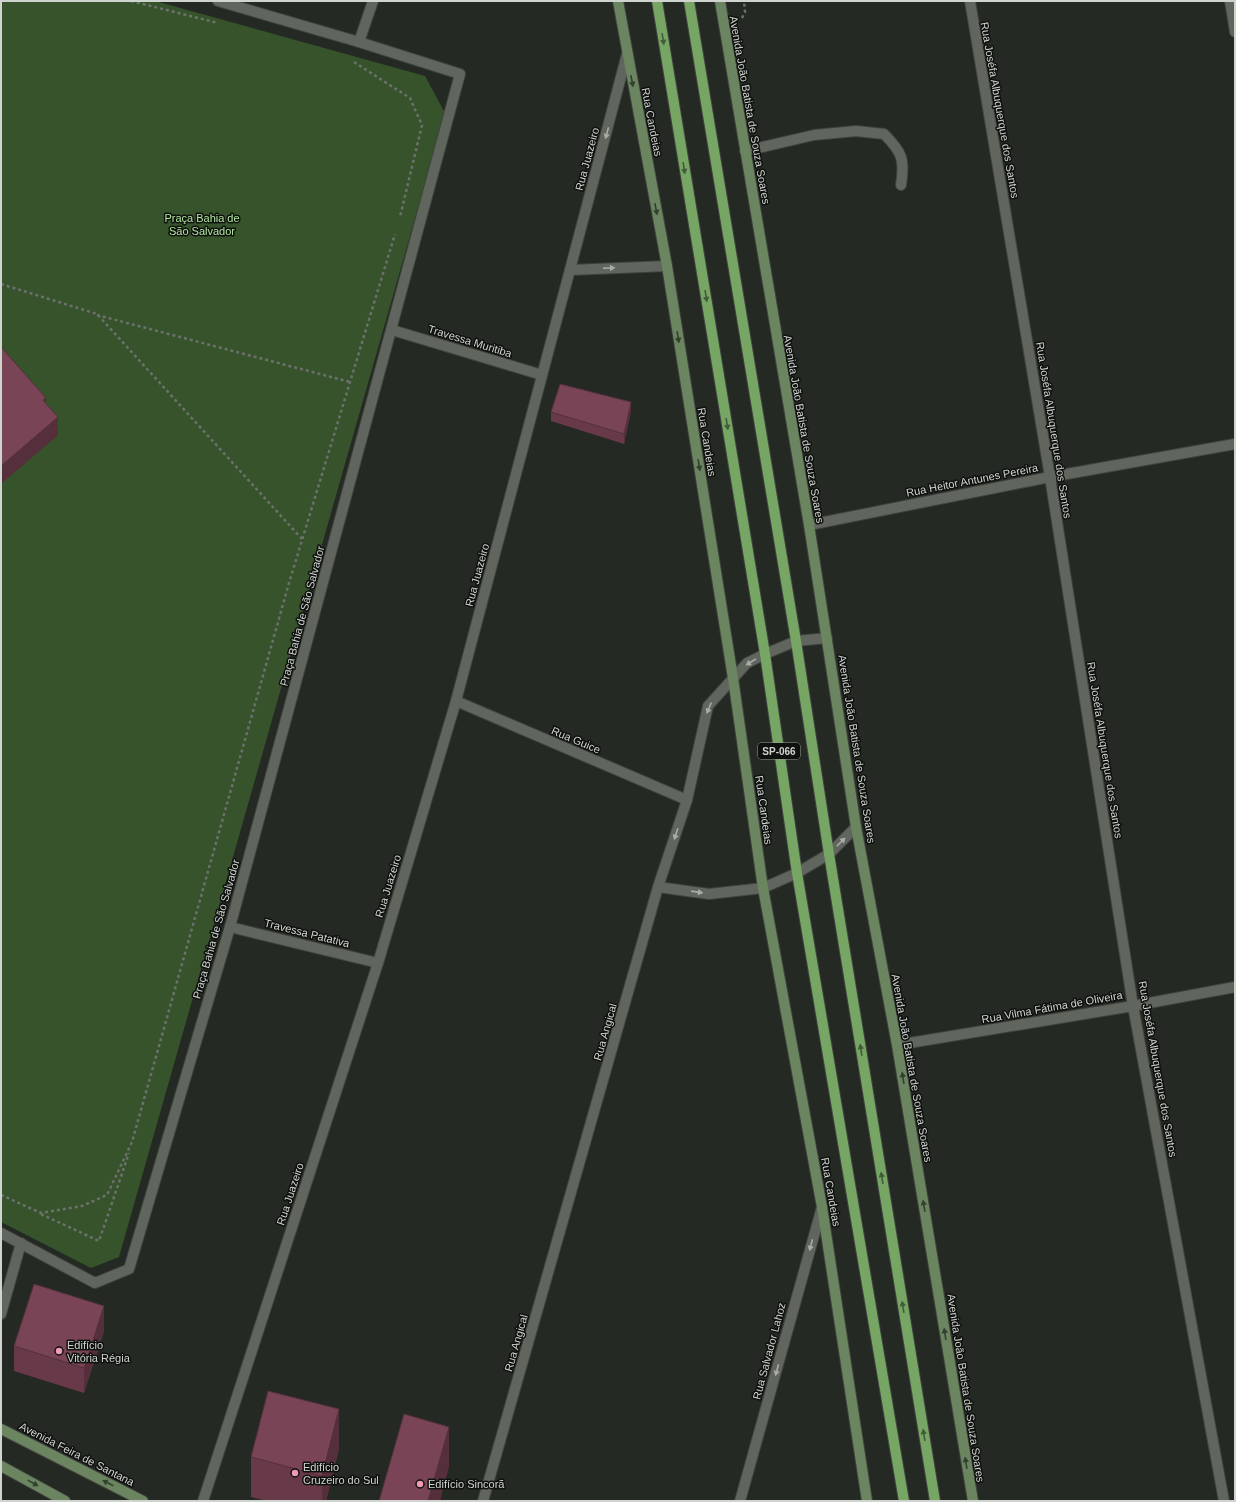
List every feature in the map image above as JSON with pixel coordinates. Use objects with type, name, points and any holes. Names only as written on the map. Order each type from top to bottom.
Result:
[{"type":"main road","name":"Rua Candeias","points":[[618,1],[667,266],[733,678],[763,888],[822,1207],[867,1501]]},
{"type":"main road","name":"SP-066","points":[[657,1],[765,654],[797,874],[904,1501]]},
{"type":"main road","name":"SP-066","points":[[689,1],[796,641],[829,854],[935,1501]]},
{"type":"main road","name":"Avenida João Batista de Souza Soares","points":[[720,1],[809,525],[856,827],[897,1045],[972,1501]]},
{"type":"main road","name":"Avenida Feira de Santana","points":[[1,1429],[143,1501]]},
{"type":"main road","points":[[1,1466],[65,1501]]},
{"type":"street","name":"Praça Bahia de São Salvador","points":[[1,1233],[95,1283],[129,1269],[230,927],[460,74],[359,42],[218,1]]},
{"type":"street","points":[[359,42],[373,1]]},
{"type":"street","name":"Rua Joséfa Albuquerque dos Santos","points":[[970,1],[1050,477],[1133,1006],[1224,1501]]},
{"type":"street","points":[[1230,1],[1235,32]]},
{"type":"street","name":"Rua Juazeiro","points":[[204,1501],[378,963],[456,701],[627,54]]},
{"type":"street","points":[[745,151],[814,135],[856,131],[884,134],[896,147],[902,161],[903,171],[901,185]]},
{"type":"street","points":[[570,270],[667,266]]},
{"type":"street","name":"Travessa Muritiba","points":[[392,330],[542,374]]},
{"type":"street","name":"Rua Heitor Antunes Pereira","points":[[809,525],[1050,477],[1235,444]]},
{"type":"street","name":"Rua Angical","points":[[483,1501],[658,887],[687,800],[708,706],[747,663],[796,641],[827,638]]},
{"type":"street","name":"Rua Guice","points":[[456,701],[687,800]]},
{"type":"street","points":[[658,887],[709,894],[763,888],[797,874],[829,854],[856,827]]},
{"type":"street","name":"Travessa Patativa","points":[[230,927],[378,963]]},
{"type":"street","name":"Rua Vilma Fátima de Oliveira","points":[[897,1045],[1133,1006],[1235,987]]},
{"type":"street","name":"Rua Salvador Lahoz","points":[[740,1501],[822,1207]]},
{"type":"street","points":[[1,1314],[21,1243]]},
{"type":"path","points":[[131,1],[221,23]]},
{"type":"path","points":[[354,61],[410,98],[422,125],[399,219]]},
{"type":"path","points":[[1,1195],[99,1241],[132,1142],[302,539],[396,234]]},
{"type":"path","points":[[1,284],[97,314],[350,382]]},
{"type":"path","points":[[97,314],[302,539]]},
{"type":"path","points":[[41,1214],[82,1206],[107,1195],[132,1142]]},
{"type":"green space","name":"Praça Bahia de São Salvador","points":[[1,1],[155,1],[425,76],[445,113],[119,1257],[91,1268],[1,1222]]},
{"type":"building","points":[[1,347],[46,398],[43,400],[58,417],[1,466]]},
{"type":"building","points":[[560,384],[631,402],[624,434],[551,412]]},
{"type":"building","points":[[34,1284],[104,1306],[84,1368],[14,1346]]},
{"type":"building","points":[[268,1391],[339,1409],[322,1476],[251,1457]]},
{"type":"building","points":[[404,1414],[449,1427],[428,1501],[379,1501]]},
{"type":"place","name":"Edifício Vitória Régia","points":[[59,1351]]},
{"type":"place","name":"Edifício Cruzeiro do Sul","points":[[295,1473]]},
{"type":"place","name":"Edifício Sincorã","points":[[420,1484]]}]
